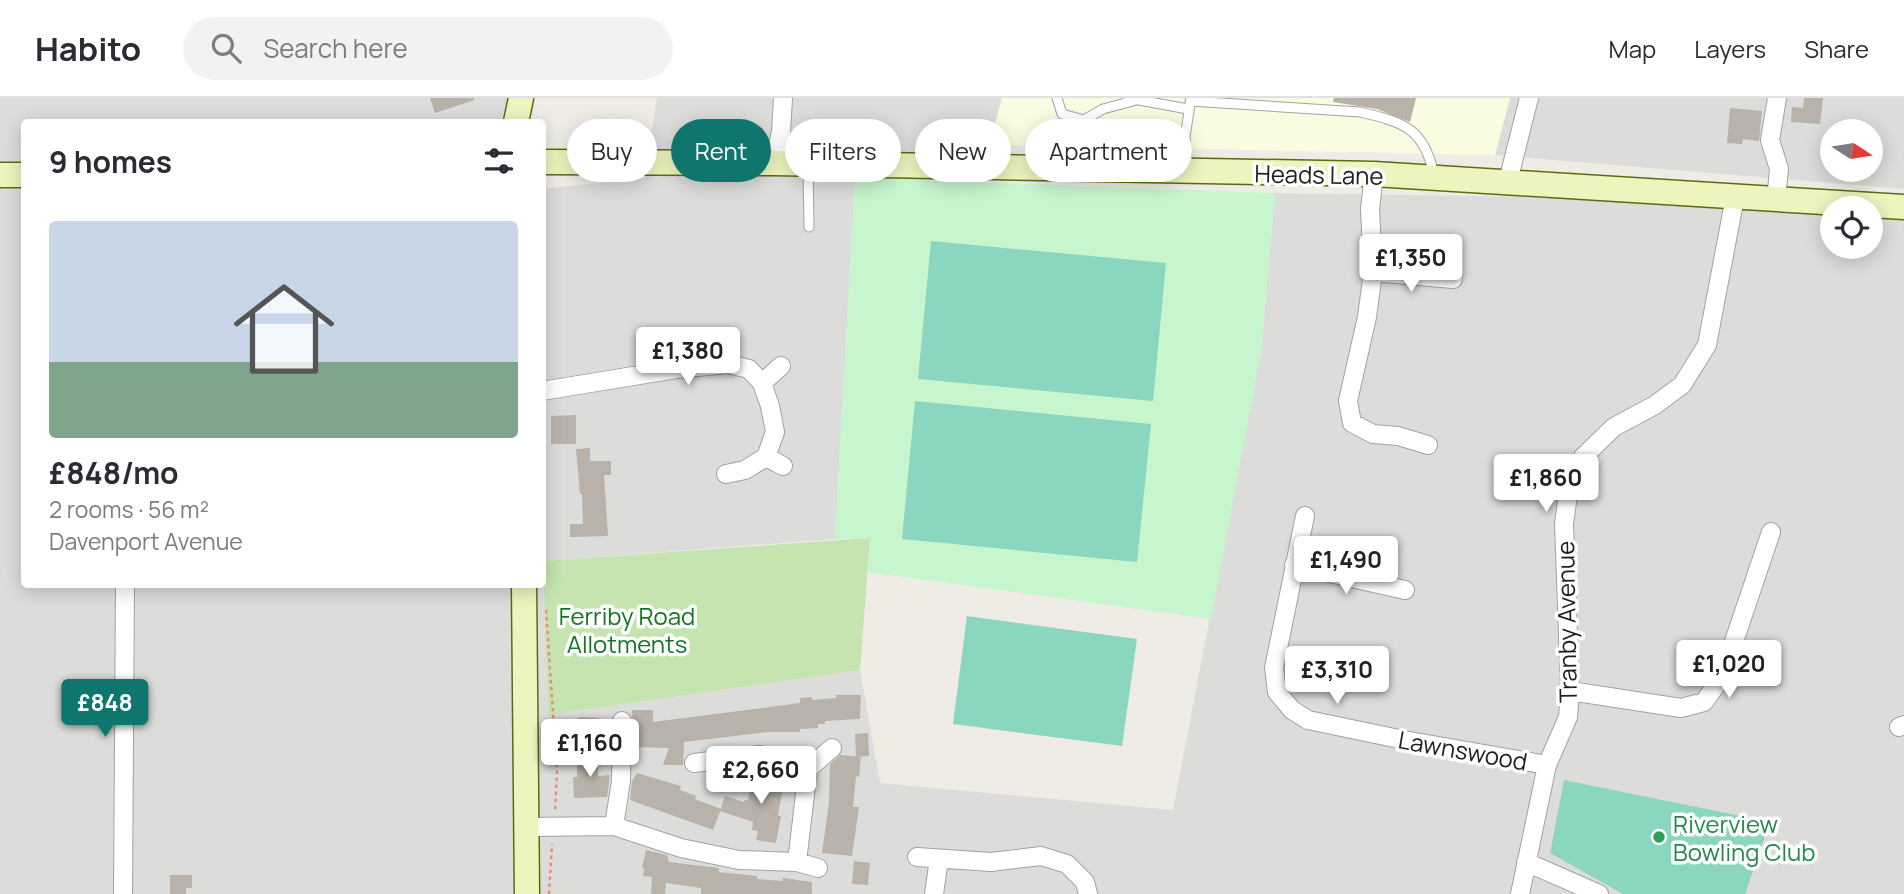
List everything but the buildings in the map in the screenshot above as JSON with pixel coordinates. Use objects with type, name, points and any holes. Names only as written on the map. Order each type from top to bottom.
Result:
[{"type":"street","points":[[517,119],[521,98]]},
{"type":"street","points":[[774,163],[781,132],[783,98]]},
{"type":"street","points":[[1508,181],[1529,98]]},
{"type":"street","points":[[1776,200],[1779,169],[1770,141],[1777,98]]},
{"type":"street","name":"Heads Lane","points":[[546,162],[785,163]]},
{"type":"street","name":"Heads Lane","points":[[901,165],[1025,168]]},
{"type":"street","name":"Heads Lane","points":[[1192,171],[1374,174],[1904,208]]},
{"type":"street","points":[[1374,174],[1370,208],[1373,272],[1367,317],[1348,401],[1352,422],[1373,434],[1398,436],[1428,445]]},
{"type":"street","points":[[0,175],[21,175]]},
{"type":"street","name":"Tranby Avenue","points":[[1520,894],[1547,765],[1568,717],[1570,691],[1564,524],[1569,487],[1583,457],[1614,426],[1655,405],[1682,384],[1707,345],[1735,197]]},
{"type":"street","points":[[1373,272],[1453,279]]},
{"type":"street","points":[[546,390],[676,369],[728,364],[749,369],[762,383],[775,432],[766,457],[746,471],[726,474]]},
{"type":"street","points":[[762,383],[780,366]]},
{"type":"street","points":[[766,457],[783,466]]},
{"type":"street","name":"Lawnswood","points":[[1305,516],[1275,668],[1278,692],[1292,710],[1308,720],[1547,765]]},
{"type":"street","points":[[1570,691],[1681,708],[1704,702],[1722,677],[1771,532]]},
{"type":"street","points":[[1294,565],[1405,590]]},
{"type":"street","points":[[123,894],[125,588]]},
{"type":"street","points":[[527,894],[534,588]]},
{"type":"street","points":[[614,826],[621,781],[622,721]]},
{"type":"street","points":[[797,862],[808,769],[832,748]]},
{"type":"street","points":[[694,763],[760,755],[808,769]]},
{"type":"street","points":[[528,827],[614,826],[681,848],[728,858],[797,862],[818,868]]},
{"type":"street","points":[[917,857],[992,862],[1041,856],[1067,863],[1085,882],[1088,894]]},
{"type":"street","points":[[934,894],[939,859]]},
{"type":"street","points":[[1526,862],[1599,894]]},
{"type":"lane","points":[[1057,98],[1062,114],[1084,120],[1102,109],[1131,99],[1360,112],[1405,125],[1417,136],[1430,155],[1434,178]]},
{"type":"lane","points":[[808,182],[810,227]]},
{"type":"path","points":[[545,607],[557,773],[554,814]]},
{"type":"path","points":[[549,894],[553,840]]},
{"type":"shaded area","points":[[0,98],[511,98],[508,119],[21,119],[21,588],[544,588],[548,715],[860,670],[880,783],[1173,810],[1261,351],[1275,193],[1730,200],[1820,208],[1820,259],[1883,259],[1883,214],[1904,216],[1904,894],[0,894]]},
{"type":"shaded area","points":[[657,98],[1002,98],[996,119],[915,119],[915,180],[901,179],[901,119],[785,119],[785,182],[855,182],[835,539],[546,561],[546,189],[607,182],[657,182],[657,119],[654,119]]},
{"type":"shaded area","points":[[1002,98],[1510,98],[1495,155],[1192,149],[1192,119],[1025,119],[1025,146],[1011,145],[1011,119],[996,119]]},
{"type":"shaded area","points":[[1510,98],[1904,98],[1904,189],[1495,155]]},
{"type":"green space","points":[[901,180],[1275,193],[1261,351],[1211,619],[868,572],[870,538],[835,539],[855,182],[901,182]]},
{"type":"green space","points":[[931,241],[1166,263],[1153,401],[918,379]]},
{"type":"green space","points":[[915,401],[1151,424],[1137,562],[902,539]]},
{"type":"green space","name":"Ferriby Road Allotments","points":[[870,538],[860,670],[548,715],[544,588],[546,588],[546,561]]},
{"type":"green space","points":[[967,616],[1137,639],[1122,746],[953,724]]},
{"type":"green space","name":"Riverview Bowling Club","points":[[1564,780],[1770,822],[1745,894],[1623,894],[1550,853]]},
{"type":"place","name":"Riverview Bowling Club","points":[[1659,837]]}]
